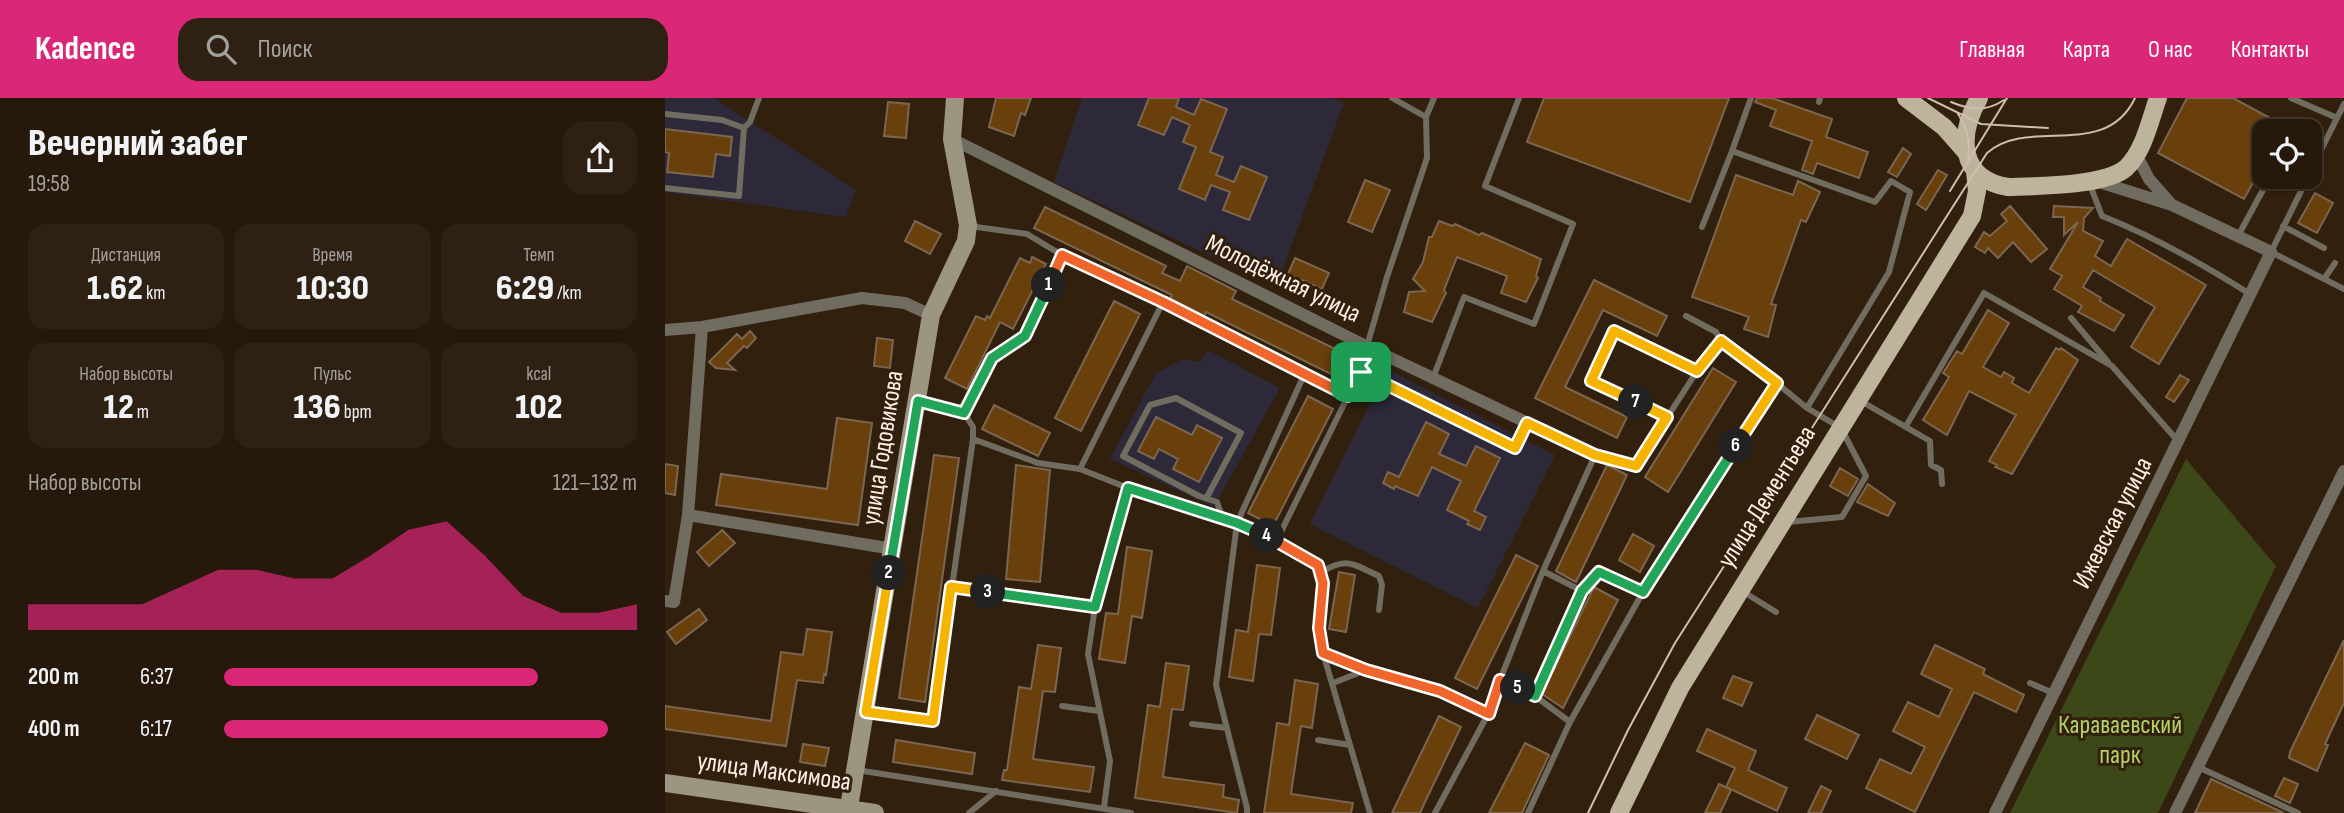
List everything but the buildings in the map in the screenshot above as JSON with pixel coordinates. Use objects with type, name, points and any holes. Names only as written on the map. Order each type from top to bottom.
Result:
[{"type":"main road","name":"улица Дементьева","points":[[1906,98],[1944,127],[1966,152],[1975,171],[1977,191],[1972,216]]},
{"type":"main road","points":[[1966,152],[1966,128],[1979,98]]},
{"type":"main road","points":[[1975,171],[1995,185],[2008,187],[2092,181],[2125,169],[2136,154],[2158,98]]},
{"type":"main road","name":"улица Дементьева","points":[[1619,813],[1680,688],[1840,428],[1972,216],[2008,187]]},
{"type":"street","name":"улица Годовикова","points":[[848,811],[931,315],[966,241],[968,225],[952,139],[955,98]]},
{"type":"street","name":"Молодёжная улица","points":[[952,139],[1370,348],[1595,455]]},
{"type":"street","points":[[2136,154],[2150,179],[2172,205]]},
{"type":"street","points":[[2092,181],[2172,205],[2271,252]]},
{"type":"street","name":"Ижевская улица","points":[[1995,813],[2271,252]]},
{"type":"street","points":[[665,330],[702,327],[862,298],[905,303],[931,315]]},
{"type":"street","points":[[665,601],[674,602],[688,515],[702,327]]},
{"type":"street","points":[[2175,813],[2344,471]]},
{"type":"street","points":[[688,515],[893,549]]},
{"type":"street","name":"улица Максимова","points":[[665,783],[875,813]]},
{"type":"lane","points":[[665,188],[739,196],[744,128],[750,122],[759,98]]},
{"type":"lane","points":[[1392,98],[1426,117]]},
{"type":"lane","points":[[1277,540],[1361,372],[1370,348],[1387,277],[1427,158],[1426,117],[1434,98]]},
{"type":"lane","points":[[1433,378],[1464,297],[1534,324],[1573,224],[1485,186],[1519,98]]},
{"type":"lane","points":[[1702,227],[1751,98]]},
{"type":"lane","points":[[2291,98],[2337,118]]},
{"type":"lane","points":[[2322,148],[2344,104]]},
{"type":"lane","points":[[665,114],[722,120],[744,128]]},
{"type":"lane","points":[[1732,151],[1875,202],[1891,181],[1910,192],[1889,272],[1807,408]]},
{"type":"lane","points":[[2092,181],[2102,216],[2131,227],[2207,266],[2250,294]]},
{"type":"lane","points":[[2238,236],[2263,189]]},
{"type":"lane","points":[[2302,189],[2271,252],[2344,289]]},
{"type":"lane","points":[[968,225],[1027,234],[1062,255],[1163,302],[1348,396]]},
{"type":"lane","points":[[2283,226],[2324,247]]},
{"type":"lane","points":[[964,413],[992,358],[1025,336],[1062,255]]},
{"type":"lane","points":[[2323,279],[2335,262]]},
{"type":"lane","points":[[1906,426],[1984,293],[2112,366]]},
{"type":"lane","points":[[1080,469],[1163,302]]},
{"type":"lane","points":[[1686,316],[1716,332],[1721,341],[1807,408],[1840,428],[1866,476],[1842,517],[1784,522]]},
{"type":"lane","points":[[2071,318],[2179,442]]},
{"type":"lane","points":[[1667,417],[1591,381],[1614,331],[1697,371]]},
{"type":"lane","points":[[1435,813],[1489,714],[1543,571],[1595,455],[1636,466],[1697,371],[1721,341]]},
{"type":"lane","points":[[1361,372],[1515,448],[1527,423]]},
{"type":"lane","points":[[1247,813],[1216,685],[1237,523],[1304,375]]},
{"type":"lane","points":[[1528,813],[1570,722],[1643,592],[1777,383]]},
{"type":"lane","points":[[1207,497],[1241,433],[1176,398],[1150,405],[1123,456],[1199,496],[1217,502],[1223,519]]},
{"type":"lane","points":[[1858,400],[1930,440],[1931,465],[1941,470],[1942,484]]},
{"type":"lane","points":[[866,712],[933,721],[973,427],[964,413],[918,401]]},
{"type":"lane","points":[[973,439],[1038,463],[1080,469],[1128,488],[1237,523],[1277,540],[1318,565],[1323,583],[1319,628],[1323,653],[1370,813]]},
{"type":"lane","points":[[1104,807],[1110,761],[1089,654],[1095,607],[1128,488]]},
{"type":"lane","points":[[1320,573],[1335,564],[1349,562],[1379,576],[1382,585],[1379,610]]},
{"type":"lane","points":[[1543,571],[1582,591]]},
{"type":"lane","points":[[1535,696],[1582,591],[1599,572],[1643,592]]},
{"type":"lane","points":[[951,587],[1095,607]]},
{"type":"lane","points":[[1740,590],[1776,612]]},
{"type":"lane","points":[[1323,653],[1366,670],[1440,691],[1489,714]]},
{"type":"lane","points":[[1333,683],[1366,670]]},
{"type":"lane","points":[[1500,680],[1535,696],[1570,722]]},
{"type":"lane","points":[[2030,683],[2053,693]]},
{"type":"lane","points":[[1062,706],[1099,711]]},
{"type":"lane","points":[[1192,724],[1227,728]]},
{"type":"lane","points":[[1318,740],[1350,745]]},
{"type":"lane","points":[[2198,767],[2298,813]]},
{"type":"lane","points":[[856,770],[1131,813]]},
{"type":"lane","points":[[969,813],[996,791]]},
{"type":"shaded area","points":[[665,98],[714,98],[856,190],[846,217],[665,192]]},
{"type":"shaded area","points":[[1082,98],[1332,98],[1344,103],[1276,287],[1054,182]]},
{"type":"shaded area","points":[[1208,350],[1280,388],[1214,507],[1110,459],[1156,373],[1183,359],[1200,362]]},
{"type":"shaded area","points":[[1387,369],[1555,455],[1478,608],[1310,524]]},
{"type":"green space","name":"Караваевский парк","points":[[2186,459],[2276,566],[2158,813],[2010,813]]},
{"type":"tram line","points":[[1928,98],[1981,124],[2048,128]]},
{"type":"tram line","points":[[1950,191],[2007,98]]},
{"type":"tram line","points":[[1588,813],[1628,730],[1675,643],[1987,153],[2004,143],[2024,138],[2086,133],[2105,128],[2122,117],[2135,98]]},
{"type":"tram line","points":[[1951,102],[1978,108],[2004,100]]},
{"type":"tram line","points":[[1957,112],[1967,134],[1968,158]]},
{"type":"route","points":[[1062,255],[1163,302],[1348,396],[1361,372],[1515,448],[1527,423],[1595,455],[1636,466],[1667,417],[1591,381],[1614,331],[1697,371],[1721,341],[1777,383],[1643,592],[1599,572],[1582,591],[1535,696],[1500,680],[1489,714],[1440,691],[1366,670],[1323,653],[1319,628],[1323,583],[1318,565],[1277,540],[1237,523],[1128,488],[1095,607],[951,587],[933,721],[866,712],[918,401],[964,413],[992,358],[1025,336],[1062,255]]}]
